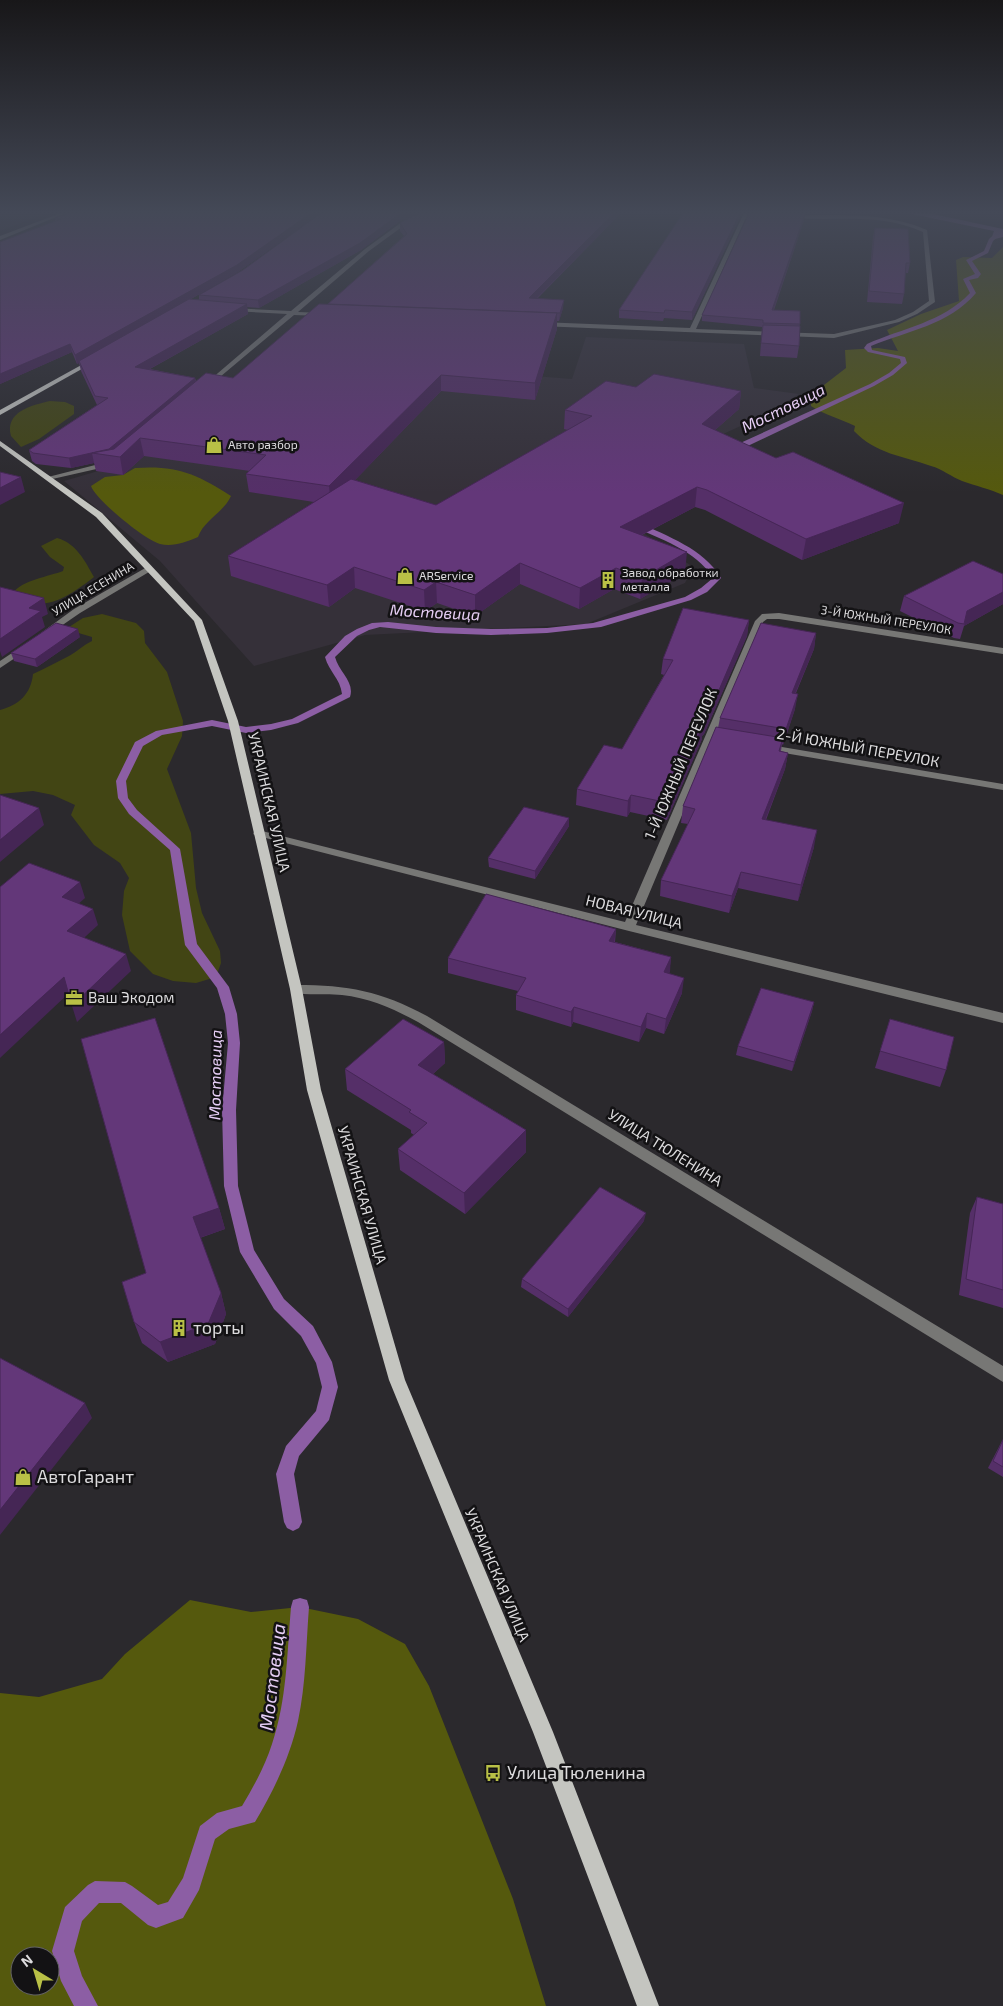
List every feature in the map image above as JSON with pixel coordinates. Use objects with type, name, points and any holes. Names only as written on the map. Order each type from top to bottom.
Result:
[{"type":"main road","points":[[0,412],[98,358]]},
{"type":"main road","name":"УКРАИНСКАЯ УЛИЦА","points":[[2,445],[99,515],[198,620],[233,721],[296,989],[314,1090],[397,1380],[543,1732],[648,2006]]},
{"type":"street","points":[[199,391],[300,307]]},
{"type":"street","points":[[692,330],[703,307]]},
{"type":"street","points":[[536,324],[834,336],[897,321],[925,307]]},
{"type":"street","points":[[227,308],[330,316]]},
{"type":"street","points":[[48,478],[114,462],[121,456]]},
{"type":"street","name":"УЛИЦА ЕСЕНИНА","points":[[0,665],[78,611],[150,569]]},
{"type":"street","name":"3-Й ЮЖНЫЙ ПЕРЕУЛОК","points":[[765,616],[779,616],[1003,651]]},
{"type":"street","name":"1-Й ЮЖНЫЙ ПЕРЕУЛОК","points":[[629,927],[713,738],[759,621],[765,616]]},
{"type":"street","name":"2-Й ЮЖНЫЙ ПЕРЕУЛОК","points":[[758,746],[1003,787]]},
{"type":"street","name":"НОВАЯ УЛИЦА","points":[[258,833],[629,927],[1003,1018]]},
{"type":"street","name":"УЛИЦА ТЮЛЕНИНА","points":[[296,989],[368,995],[398,1007],[474,1049],[1003,1375]]},
{"type":"shaded area","points":[[943,307],[1003,307],[1003,495],[962,481],[935,467],[881,450],[862,439],[854,431],[855,426],[811,406],[811,395],[846,368],[845,350],[878,348],[898,351],[887,330],[921,314]]},
{"type":"shaded area","points":[[586,337],[744,344],[754,388],[799,394],[767,414],[684,452],[603,505],[693,567],[685,583],[586,624],[365,635],[254,666],[160,561],[64,481],[122,464],[370,363],[572,379]]},
{"type":"shaded area","points":[[135,468],[163,468],[186,473],[208,482],[231,496],[198,537],[175,544],[160,544],[122,519],[102,500],[91,486],[105,477],[123,475]]},
{"type":"shaded area","points":[[190,1600],[251,1612],[300,1607],[358,1619],[405,1644],[429,1686],[513,1899],[546,2006],[0,2006],[0,1693],[39,1697],[102,1679],[125,1654]]},
{"type":"green space","points":[[50,401],[65,402],[74,406],[74,414],[39,439],[21,447],[11,436],[10,428],[12,421],[21,411]]},
{"type":"green space","points":[[57,538],[64,540],[75,548],[94,577],[67,596],[51,602],[36,603],[14,592],[29,582],[63,571],[64,567],[50,557],[41,546]]},
{"type":"green space","points":[[102,614],[136,623],[144,631],[145,643],[167,672],[183,721],[182,736],[167,769],[191,833],[196,888],[202,913],[220,951],[221,963],[216,977],[196,983],[173,981],[153,974],[130,951],[122,915],[124,891],[129,878],[120,863],[94,845],[71,815],[75,805],[53,795],[33,791],[0,794],[0,710],[13,705],[23,698],[30,687],[33,674],[72,654],[92,641],[92,637],[75,632],[69,627],[83,618]]},
{"type":"building","points":[[0,307],[162,307],[75,355],[70,344],[0,374]]},
{"type":"building","points":[[175,307],[242,307],[135,367],[195,378],[109,449],[69,458],[33,453],[29,450],[108,398],[95,396],[79,361]]},
{"type":"building","points":[[316,307],[388,307],[557,313],[535,383],[441,375],[329,486],[246,474],[266,455],[140,438],[120,457],[92,453],[114,449],[206,373],[233,378]]},
{"type":"building","points":[[395,307],[562,307],[560,313]]},
{"type":"building","points":[[621,307],[695,307],[692,312],[665,310],[664,313],[619,310]]},
{"type":"building","points":[[706,307],[773,307],[772,310],[800,311],[800,324],[763,323],[763,320],[702,315]]},
{"type":"building","points":[[763,325],[800,326],[799,346],[761,343]]},
{"type":"building","points":[[654,374],[741,391],[702,424],[776,458],[793,452],[904,503],[806,539],[707,490],[697,487],[620,527],[687,552],[642,578],[616,568],[580,588],[520,563],[475,595],[436,582],[424,590],[354,567],[327,585],[228,556],[351,479],[436,505],[592,416],[565,410],[606,381],[636,387]]},
{"type":"building","points":[[0,472],[21,477],[0,488]]},
{"type":"building","points":[[973,561],[1003,574],[1003,592],[967,611],[964,624],[958,623],[904,596]]},
{"type":"building","points":[[0,587],[44,598],[29,608],[41,611],[0,639]]},
{"type":"building","points":[[683,608],[749,620],[707,718],[703,721],[704,723],[669,803],[631,795],[628,801],[577,789],[604,745],[622,749],[673,660],[663,659]]},
{"type":"building","points":[[56,623],[78,629],[35,659],[11,653]]},
{"type":"building","points":[[761,623],[816,633],[792,693],[798,694],[786,729],[720,718]]},
{"type":"building","points":[[716,727],[783,738],[779,751],[788,753],[762,819],[817,830],[801,885],[741,872],[732,896],[661,880],[695,809],[683,806]]},
{"type":"building","points":[[0,795],[39,808],[0,840]]},
{"type":"building","points":[[524,807],[569,818],[535,871],[488,858]]},
{"type":"building","points":[[29,863],[80,882],[62,897],[93,909],[67,931],[126,954],[72,1006],[64,977],[0,1035],[0,887]]},
{"type":"building","points":[[486,894],[616,929],[609,941],[671,957],[664,972],[684,978],[666,1019],[647,1013],[641,1027],[574,1007],[571,1012],[516,995],[526,978],[448,958]]},
{"type":"building","points":[[761,988],[814,1002],[794,1062],[738,1046]]},
{"type":"building","points":[[155,1018],[219,1208],[193,1217],[221,1293],[208,1324],[160,1342],[134,1322],[122,1282],[146,1273],[81,1039]]},
{"type":"building","points":[[403,1019],[444,1042],[418,1065],[526,1130],[464,1193],[398,1149],[427,1123],[409,1112],[411,1110],[345,1069]]},
{"type":"building","points":[[890,1019],[954,1037],[946,1070],[880,1051]]},
{"type":"building","points":[[600,1187],[646,1213],[568,1309],[522,1279]]},
{"type":"building","points":[[977,1197],[1003,1204],[1003,1290],[966,1279]]},
{"type":"building","name":"АвтоГарант","points":[[0,1358],[85,1403],[0,1510]]},
{"type":"building","points":[[1003,1440],[1003,1467],[993,1461]]},
{"type":"waterway","name":"Мостовица","points":[[730,451],[872,385],[891,374],[904,363],[903,358],[870,351],[867,348],[869,345],[925,325],[952,312],[959,307]]},
{"type":"waterway","name":"Мостовица","points":[[293,1522],[285,1474],[292,1452],[323,1415],[330,1387],[324,1362],[307,1331],[279,1304],[247,1252],[231,1186],[229,1110],[234,1043],[231,1014],[223,987],[191,945],[175,849],[133,812],[123,798],[121,781],[139,744],[159,733],[212,723],[246,730],[271,727],[295,721],[347,695],[345,682],[333,668],[330,657],[348,638],[366,628],[388,624],[436,630],[510,632],[593,626],[619,620],[696,595],[711,585],[717,578],[712,569],[693,553],[635,524]]},
{"type":"waterway","name":"Мостовица","points":[[87,2006],[72,1981],[63,1951],[73,1915],[95,1892],[125,1893],[156,1917],[175,1910],[192,1883],[207,1833],[224,1820],[248,1815],[274,1766],[289,1720],[294,1688],[300,1607]]},
{"type":"place","name":"Авто разбор","points":[[214,445]]},
{"type":"place","name":"ARService","points":[[405,576]]},
{"type":"place","name":"Завод обработки металла","points":[[608,580]]},
{"type":"place","name":"Ваш Экодом","points":[[74,998]]},
{"type":"place","name":"торты","points":[[179,1328]]},
{"type":"place","name":"АвтоГарант","points":[[23,1477]]},
{"type":"place","name":"Улица Тюленина","points":[[493,1773]]}]
